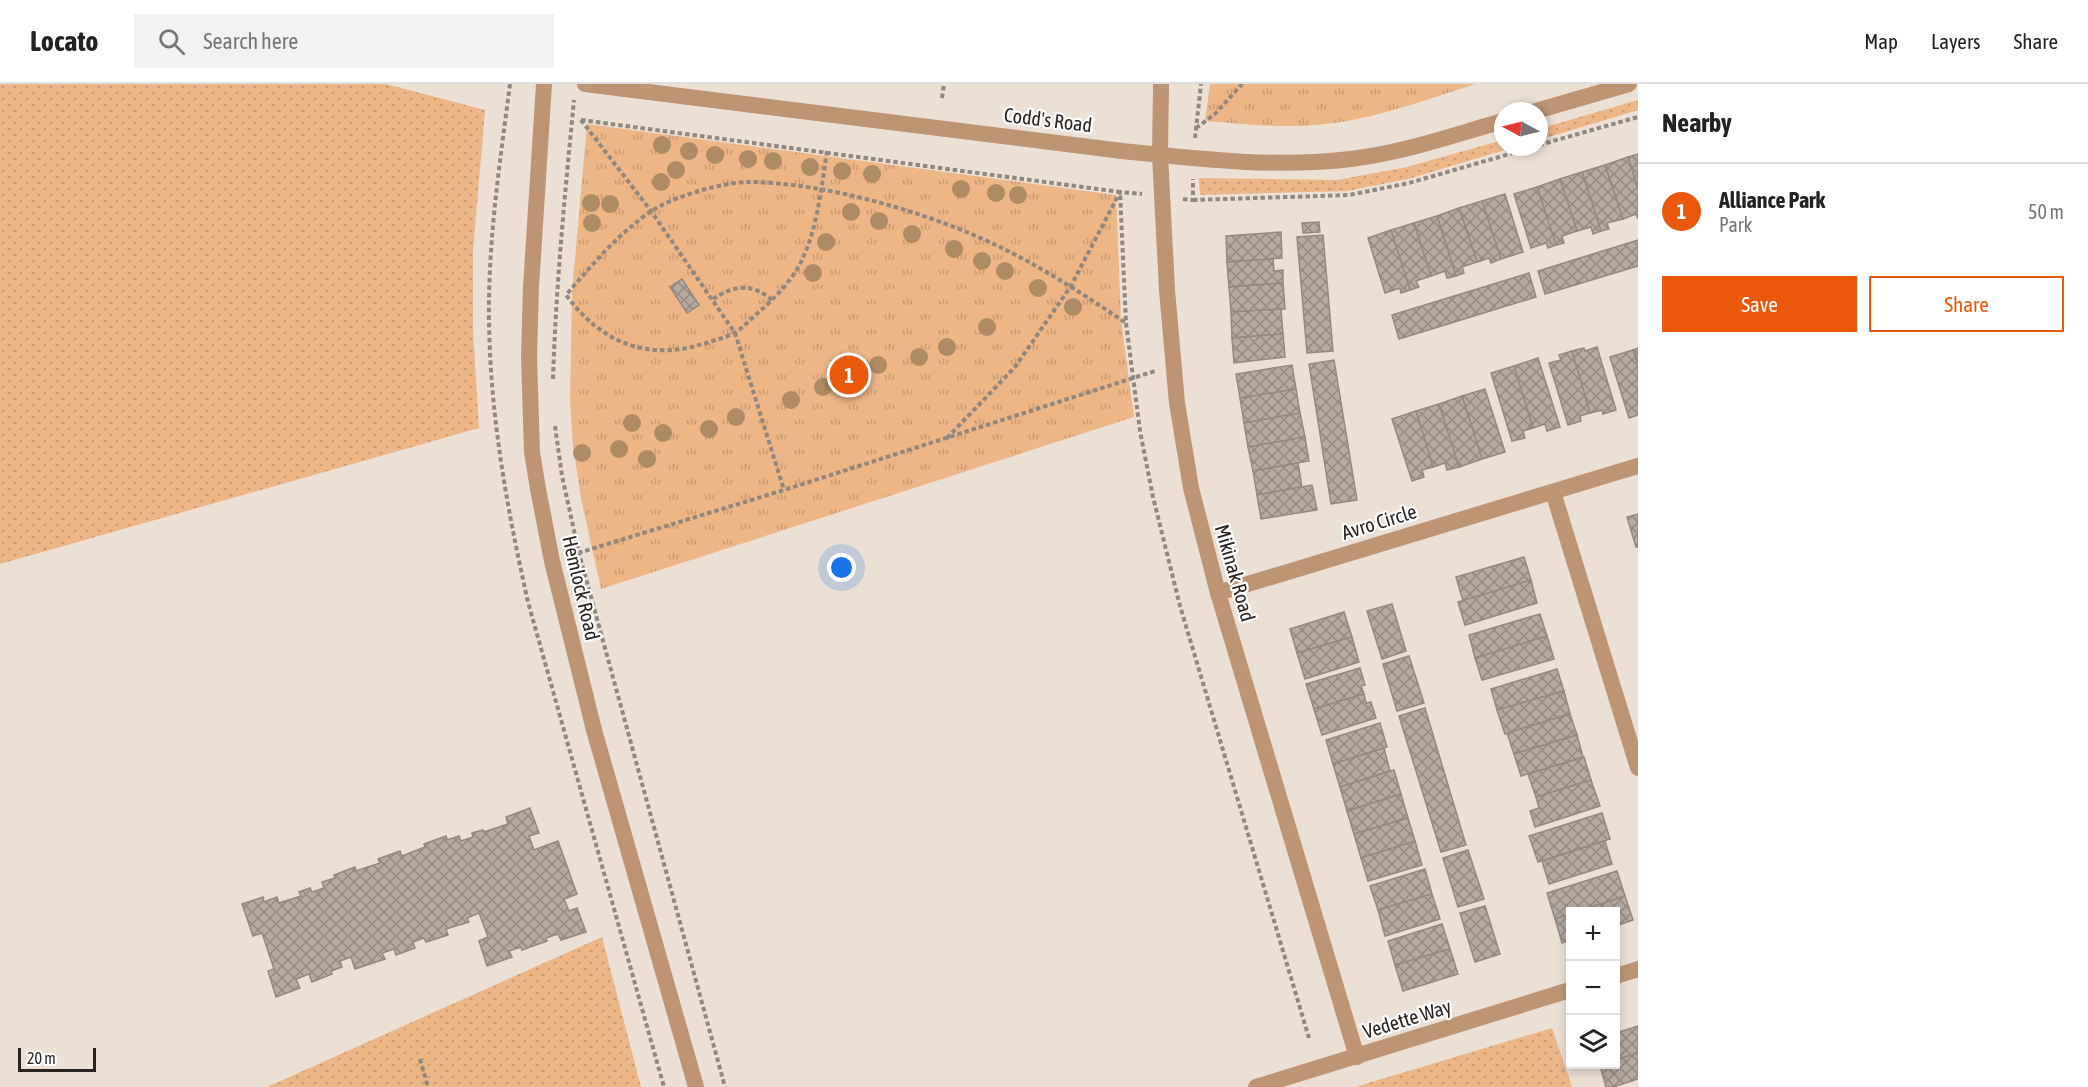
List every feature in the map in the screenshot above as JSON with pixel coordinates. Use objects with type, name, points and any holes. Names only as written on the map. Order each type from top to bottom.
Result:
[{"type":"street","name":"Hemlock Road","points":[[544,84],[531,287],[532,452],[552,561],[594,730],[696,1087]]},
{"type":"street","name":"Mikinak Road","points":[[1161,84],[1160,154],[1172,365],[1191,488],[1218,593],[1358,1057]]},
{"type":"street","points":[[1548,108],[1629,84]]},
{"type":"street","name":"Codd's Road","points":[[580,90],[1160,154],[1279,162],[1351,159],[1384,154],[1494,123]]},
{"type":"street","name":"Avro Circle","points":[[1218,593],[1638,466]]},
{"type":"street","points":[[1553,492],[1638,768]]},
{"type":"street","points":[[1620,975],[1638,969]]},
{"type":"street","name":"Vedette Way","points":[[1256,1087],[1566,991]]},
{"type":"path","points":[[942,98],[944,84]]},
{"type":"path","points":[[1201,84],[1195,129],[1215,114],[1242,84]]},
{"type":"path","points":[[553,380],[563,202],[580,90]]},
{"type":"path","points":[[1548,143],[1638,117]]},
{"type":"path","points":[[784,490],[735,333],[651,211],[581,120],[1120,192]]},
{"type":"path","points":[[826,151],[821,190],[814,227],[800,264],[773,300],[735,333],[690,348],[667,350],[622,343],[581,315],[566,295],[593,263],[651,211],[704,188],[747,182],[821,190],[936,220],[1002,248],[1071,286],[1126,322]]},
{"type":"path","points":[[1193,200],[1349,195],[1408,183],[1502,156]]},
{"type":"path","points":[[947,438],[1015,367],[1071,286],[1120,192]]},
{"type":"path","points":[[1120,192],[1126,322],[1133,378],[1140,431],[1168,562],[1309,1038]]},
{"type":"path","points":[[713,299],[726,290],[736,288],[757,291],[773,300]]},
{"type":"path","points":[[552,561],[784,490],[1172,365]]},
{"type":"path","points":[[555,422],[561,476],[579,553],[724,1087]]},
{"type":"path","points":[[420,1059],[428,1087]]},
{"type":"green space","points":[[0,84],[386,84],[485,110],[473,251],[473,331],[479,428],[0,564]]},
{"type":"green space","points":[[1210,84],[1476,84],[1363,118],[1325,124],[1265,126],[1205,121]]},
{"type":"green space","points":[[1638,100],[1638,110],[1548,137],[1548,126]]},
{"type":"green space","points":[[587,124],[1116,195],[1121,320],[1134,417],[601,589],[581,498],[573,446],[570,400],[572,293]]},
{"type":"green space","points":[[1494,143],[1494,153],[1408,179],[1347,191],[1200,195],[1199,178],[1337,180],[1407,167]]},
{"type":"green space","points":[[602,937],[641,1087],[267,1087]]},
{"type":"green space","points":[[1552,1028],[1572,1087],[1355,1087]]},
{"type":"building","points":[[1638,154],[1638,189],[1628,157]]},
{"type":"building","points":[[1628,157],[1638,189],[1638,219],[1636,214],[1623,219],[1605,165]]},
{"type":"building","points":[[1605,165],[1623,219],[1607,223],[1609,229],[1601,231],[1582,172]]},
{"type":"building","points":[[1582,172],[1601,231],[1593,234],[1591,227],[1577,231],[1560,179]]},
{"type":"building","points":[[1560,179],[1577,231],[1562,236],[1564,243],[1556,245],[1537,187]]},
{"type":"building","points":[[1537,187],[1556,245],[1548,248],[1546,243],[1531,248],[1514,194]]},
{"type":"building","points":[[1505,194],[1523,252],[1501,259],[1482,201]]},
{"type":"building","points":[[1482,201],[1501,259],[1491,263],[1489,258],[1477,262],[1459,208]]},
{"type":"building","points":[[1459,208],[1477,262],[1462,267],[1464,273],[1456,276],[1437,216]]},
{"type":"building","points":[[1437,216],[1456,276],[1447,278],[1445,271],[1431,276],[1414,223]]},
{"type":"building","points":[[1319,222],[1320,232],[1303,233],[1302,223]]},
{"type":"building","points":[[1414,223],[1431,276],[1416,281],[1419,287],[1410,290],[1391,230]]},
{"type":"building","points":[[1391,230],[1410,290],[1401,293],[1400,288],[1385,293],[1368,238]]},
{"type":"building","points":[[1281,232],[1282,258],[1227,262],[1226,236]]},
{"type":"building","points":[[1323,235],[1333,351],[1307,353],[1297,237]]},
{"type":"building","points":[[1638,240],[1638,266],[1545,294],[1538,271]]},
{"type":"building","points":[[1273,259],[1274,271],[1283,270],[1283,283],[1229,287],[1227,262]]},
{"type":"building","points":[[1529,273],[1536,297],[1399,339],[1392,315]]},
{"type":"building","points":[[682,279],[699,305],[687,313],[670,287]]},
{"type":"building","points":[[1283,283],[1285,309],[1231,312],[1229,287]]},
{"type":"building","points":[[1281,309],[1283,334],[1232,338],[1231,312]]},
{"type":"building","points":[[1283,334],[1285,357],[1234,363],[1232,338]]},
{"type":"building","points":[[1597,347],[1616,410],[1603,414],[1602,410],[1590,413],[1572,351],[1584,348],[1585,351]]},
{"type":"building","points":[[1638,348],[1638,364],[1633,350]]},
{"type":"building","points":[[1633,350],[1638,364],[1638,415],[1629,418],[1610,357]]},
{"type":"building","points":[[1572,351],[1590,413],[1580,416],[1581,421],[1568,425],[1549,363],[1561,360],[1559,355]]},
{"type":"building","points":[[1538,358],[1560,427],[1547,431],[1545,424],[1533,428],[1514,366]]},
{"type":"building","points":[[1334,360],[1357,500],[1331,504],[1309,364]]},
{"type":"building","points":[[1292,365],[1296,389],[1240,398],[1236,374]]},
{"type":"building","points":[[1514,366],[1533,428],[1523,431],[1525,438],[1512,441],[1491,373]]},
{"type":"building","points":[[1296,389],[1300,413],[1244,423],[1240,398]]},
{"type":"building","points":[[1485,389],[1505,452],[1482,459],[1462,396]]},
{"type":"building","points":[[1462,396],[1482,459],[1459,467],[1439,404]]},
{"type":"building","points":[[1439,404],[1459,467],[1447,470],[1445,463],[1433,467],[1416,411]]},
{"type":"building","points":[[1416,411],[1433,467],[1422,470],[1424,477],[1412,481],[1392,419]]},
{"type":"building","points":[[1300,413],[1305,437],[1248,447],[1244,423]]},
{"type":"building","points":[[1305,437],[1309,461],[1253,471],[1248,447]]},
{"type":"building","points":[[1298,463],[1302,487],[1257,495],[1253,471]]},
{"type":"building","points":[[1312,485],[1317,510],[1261,519],[1257,495]]},
{"type":"building","points":[[1638,514],[1638,547],[1636,547],[1627,517]]},
{"type":"building","points":[[1524,557],[1531,580],[1463,601],[1456,577]]},
{"type":"building","points":[[1531,580],[1537,603],[1465,625],[1458,602]]},
{"type":"building","points":[[1392,604],[1406,651],[1382,659],[1367,611]]},
{"type":"building","points":[[1344,612],[1352,637],[1297,653],[1290,629]]},
{"type":"building","points":[[1540,614],[1547,636],[1475,658],[1469,635]]},
{"type":"building","points":[[1547,636],[1554,659],[1482,680],[1475,658]]},
{"type":"building","points":[[1352,637],[1359,662],[1305,679],[1297,653]]},
{"type":"building","points":[[1409,656],[1424,703],[1397,711],[1383,664]]},
{"type":"building","points":[[1360,668],[1365,685],[1361,686],[1364,694],[1314,709],[1306,684]]},
{"type":"building","points":[[1557,669],[1564,691],[1497,710],[1491,689]]},
{"type":"building","points":[[1564,691],[1570,714],[1505,734],[1497,710]]},
{"type":"building","points":[[1364,694],[1366,703],[1371,702],[1376,718],[1322,735],[1314,709]]},
{"type":"building","points":[[1425,708],[1466,845],[1441,852],[1399,716]]},
{"type":"building","points":[[1570,714],[1577,735],[1514,754],[1507,733]]},
{"type":"building","points":[[1380,723],[1387,747],[1333,764],[1326,740]]},
{"type":"building","points":[[1577,735],[1583,757],[1521,776],[1514,754]]},
{"type":"building","points":[[1384,748],[1390,771],[1340,787],[1333,764]]},
{"type":"building","points":[[1584,757],[1591,780],[1536,797],[1528,774]]},
{"type":"building","points":[[1394,770],[1401,794],[1347,811],[1340,787]]},
{"type":"building","points":[[1591,780],[1600,806],[1535,827],[1530,811],[1539,808],[1536,797]]},
{"type":"building","points":[[1401,794],[1408,818],[1354,834],[1347,811]]},
{"type":"building","points":[[530,808],[539,833],[529,836],[534,850],[558,841],[577,894],[564,899],[569,911],[577,908],[586,932],[561,940],[558,934],[546,938],[547,941],[522,950],[521,947],[509,951],[512,957],[487,966],[479,941],[488,937],[479,913],[467,918],[469,922],[446,929],[448,935],[426,942],[424,938],[413,942],[415,948],[396,955],[394,949],[382,953],[385,959],[355,969],[351,957],[340,961],[342,967],[331,971],[332,974],[312,982],[309,974],[296,979],[300,988],[276,997],[268,971],[274,969],[262,933],[253,936],[242,904],[263,897],[264,902],[277,897],[279,903],[301,896],[299,892],[310,888],[312,892],[324,888],[322,882],[335,878],[334,875],[355,867],[356,871],[380,863],[378,859],[400,851],[402,856],[425,847],[424,844],[446,836],[447,840],[459,836],[461,841],[473,837],[472,833],[483,830],[484,832],[508,824],[506,817]]},
{"type":"building","points":[[1602,813],[1610,839],[1538,862],[1529,836]]},
{"type":"building","points":[[1408,818],[1415,841],[1361,858],[1354,834]]},
{"type":"building","points":[[1415,841],[1422,865],[1368,881],[1361,858]]},
{"type":"building","points":[[1605,841],[1612,864],[1549,884],[1542,861]]},
{"type":"building","points":[[1468,850],[1484,899],[1458,907],[1443,858]]},
{"type":"building","points":[[1425,869],[1432,894],[1378,910],[1370,886]]},
{"type":"building","points":[[1617,871],[1625,896],[1592,907],[1566,907],[1566,915],[1555,919],[1547,893]]},
{"type":"building","points":[[1432,894],[1440,919],[1385,936],[1378,910]]},
{"type":"building","points":[[1625,896],[1633,920],[1620,925],[1620,907],[1592,907]]},
{"type":"building","points":[[1485,906],[1500,954],[1475,962],[1460,913]]},
{"type":"building","points":[[1566,915],[1566,942],[1562,943],[1555,919]]},
{"type":"building","points":[[1442,924],[1450,949],[1395,965],[1388,941]]},
{"type":"building","points":[[1450,949],[1458,974],[1403,991],[1395,965]]},
{"type":"building","points":[[1638,1026],[1638,1053],[1620,1059],[1620,1032]]},
{"type":"building","points":[[1638,1053],[1638,1079],[1606,1087],[1601,1069],[1620,1069],[1620,1059]]},
{"type":"place","name":"Alliance Park","points":[[849,375]]}]
